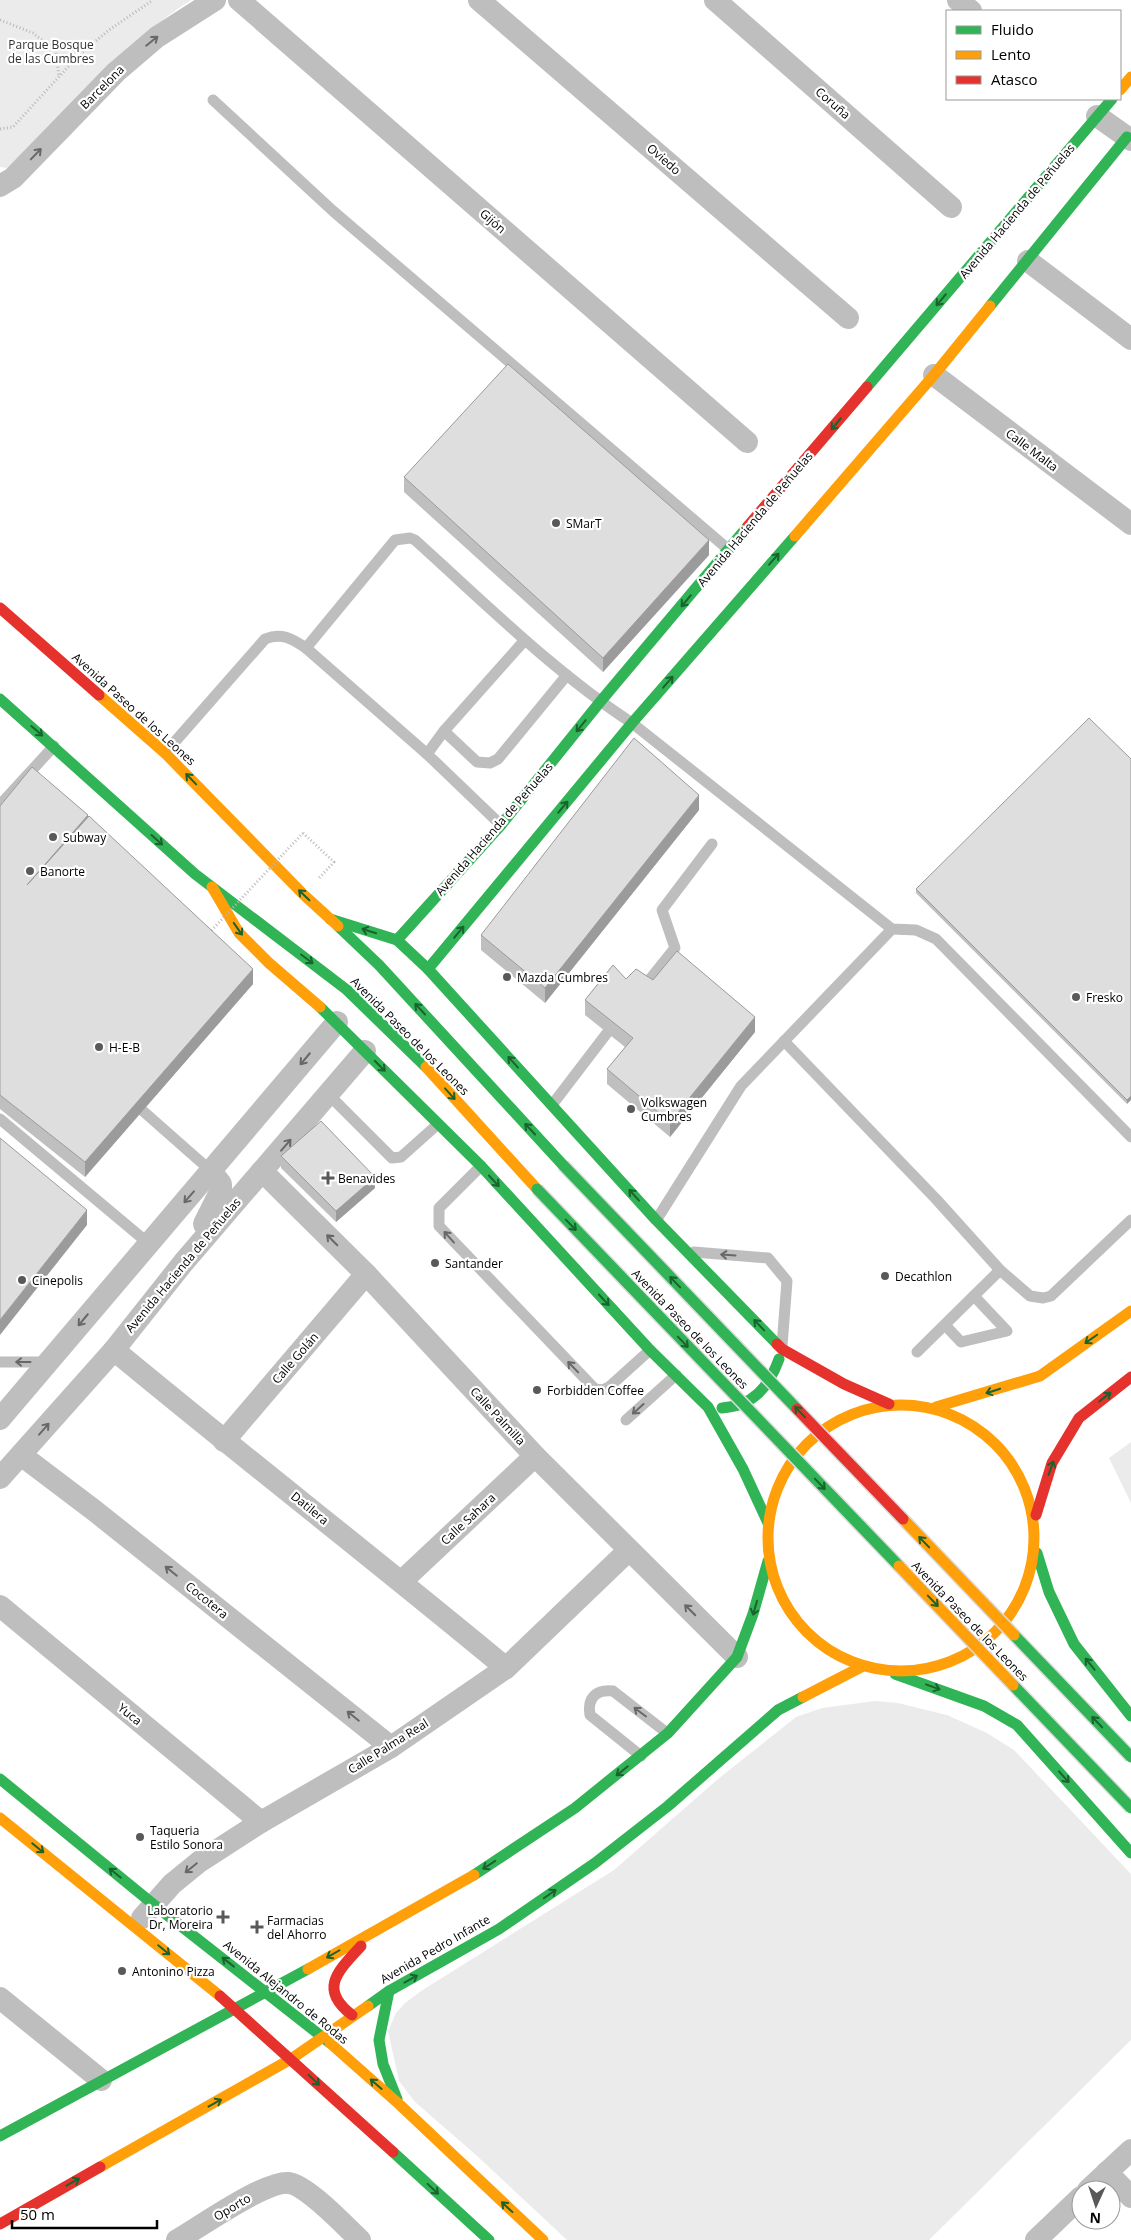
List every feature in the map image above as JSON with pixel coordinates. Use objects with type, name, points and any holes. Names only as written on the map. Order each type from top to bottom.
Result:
[{"type":"street","name":"Barcelona","points":[[0,186],[13,178],[116,72],[157,36],[215,0]]},
{"type":"street","name":"Gijón","points":[[238,0],[747,442]]},
{"type":"street","name":"Oviedo","points":[[479,0],[848,318]]},
{"type":"street","name":"Coruña","points":[[714,0],[951,207]]},
{"type":"street","points":[[958,0],[970,10]]},
{"type":"street","points":[[1121,89],[1131,77]]},
{"type":"street","name":"Avenida Hacienda de Peñuelas","points":[[397,940],[501,825],[600,702],[1111,100]]},
{"type":"street","points":[[428,969],[632,723],[934,375],[1130,137],[1097,116]]},
{"type":"street","points":[[1028,261],[1131,339]]},
{"type":"street","name":"Calle Malta","points":[[934,375],[1131,524]]},
{"type":"street","name":"Avenida Paseo de los Leones","points":[[0,608],[166,753],[304,895],[379,966],[563,1165],[1131,1757]]},
{"type":"street","name":"Avenida Paseo de los Leones","points":[[0,698],[212,888],[348,990],[422,1063],[537,1189],[1131,1808]]},
{"type":"street","name":"Avenida Paseo de los Leones","points":[[212,888],[239,933],[269,963],[337,1022],[481,1166],[650,1350],[708,1407],[743,1468],[768,1523]]},
{"type":"street","name":"Avenida Paseo de los Leones","points":[[330,920],[397,940],[428,969],[656,1220],[782,1349],[844,1384],[889,1404]]},
{"type":"street","points":[[0,1419],[337,1022]]},
{"type":"street","name":"Avenida Hacienda de Peñuelas","points":[[0,1478],[114,1350],[183,1263],[365,1051]]},
{"type":"street","points":[[183,1263],[221,1190],[220,1184],[211,1171]]},
{"type":"street","name":"Calle Palmilla","points":[[262,1171],[366,1274],[535,1456],[737,1657]]},
{"type":"street","name":"Calle Golán","points":[[224,1441],[366,1274]]},
{"type":"street","points":[[936,1407],[1040,1376],[1131,1311]]},
{"type":"street","points":[[708,1407],[725,1409],[742,1405],[757,1397],[769,1385],[782,1349]]},
{"type":"street","name":"Datilera","points":[[114,1350],[506,1668]]},
{"type":"street","points":[[1131,1377],[1079,1418],[1052,1463],[1036,1515],[1037,1553],[1049,1592],[1074,1644],[1131,1716]]},
{"type":"street","points":[[0,2136],[101,2080],[237,2009],[476,1873],[575,1808],[668,1733],[737,1657],[753,1614],[768,1561],[768,1523],[778,1486],[798,1454],[827,1428],[889,1404],[936,1407],[961,1416],[1010,1466],[1036,1515]]},
{"type":"street","name":"Cocotera","points":[[21,1456],[103,1517],[391,1747]]},
{"type":"street","name":"Calle Sahara","points":[[402,1582],[535,1456]]},
{"type":"street","name":"Calle Palma Real","points":[[135,1927],[172,1884],[199,1862],[261,1822],[391,1747],[506,1668],[629,1550]]},
{"type":"street","points":[[887,1671],[925,1668],[960,1656],[991,1634],[1014,1605],[1030,1579],[1037,1553]]},
{"type":"street","points":[[768,1561],[782,1602],[809,1636],[832,1654],[861,1667],[887,1671],[984,1706],[1017,1724],[1129,1851]]},
{"type":"street","name":"Yuca","points":[[0,1606],[261,1822]]},
{"type":"street","name":"Avenida Pedro Infante","points":[[0,2224],[291,2059],[389,1991],[499,1929],[595,1863],[668,1806],[778,1710],[861,1667]]},
{"type":"street","name":"Avenida Alejandro de Rodas","points":[[0,1779],[153,1904],[323,2038],[400,2105],[543,2240]]},
{"type":"street","points":[[1129,1851],[1122,1834],[1122,1823],[1131,1800]]},
{"type":"street","points":[[0,1818],[237,2009],[488,2240]]},
{"type":"street","points":[[352,2016],[336,2001],[334,1989],[337,1975],[345,1963],[380,1928]]},
{"type":"street","points":[[389,1991],[379,2040],[382,2064],[400,2105]]},
{"type":"street","points":[[0,1998],[101,2080]]},
{"type":"street","points":[[1099,2180],[1131,2150]]},
{"type":"street","points":[[1107,2172],[1131,2197]]},
{"type":"street","name":"Oporto","points":[[177,2240],[266,2187],[290,2183],[306,2191],[360,2240]]},
{"type":"street","points":[[1036,2240],[1071,2207]]},
{"type":"lane","points":[[213,100],[333,211],[729,550]]},
{"type":"lane","points":[[306,648],[395,540],[410,538],[415,540],[524,641],[600,702],[632,723],[892,929],[916,930],[936,939],[1131,1137]]},
{"type":"lane","points":[[166,753],[266,639],[282,635],[290,637],[306,648],[427,754],[501,825]]},
{"type":"lane","points":[[427,754],[444,731],[524,641]]},
{"type":"lane","points":[[444,731],[477,762],[490,764],[498,759],[566,675]]},
{"type":"lane","points":[[0,805],[54,746]]},
{"type":"lane","points":[[643,988],[675,948],[662,910],[712,844]]},
{"type":"lane","points":[[656,1220],[741,1086],[892,929]]},
{"type":"lane","points":[[552,1105],[607,1033]]},
{"type":"lane","points":[[784,1040],[936,1199],[1000,1270],[1030,1296],[1043,1298],[1051,1296],[1131,1220]]},
{"type":"lane","points":[[329,1095],[392,1158],[401,1157],[438,1124]]},
{"type":"lane","points":[[143,1111],[211,1171]]},
{"type":"lane","points":[[0,1119],[148,1243]]},
{"type":"lane","points":[[481,1166],[439,1208],[439,1226],[595,1389],[604,1390],[650,1350]]},
{"type":"lane","points":[[687,1252],[768,1258],[787,1281],[782,1349]]},
{"type":"lane","points":[[917,1352],[1000,1270]]},
{"type":"lane","points":[[944,1325],[961,1342],[1007,1331],[974,1296]]},
{"type":"lane","points":[[0,1362],[47,1362]]},
{"type":"lane","points":[[626,1420],[676,1375]]},
{"type":"lane","points":[[641,1756],[590,1715],[588,1705],[593,1696],[603,1690],[613,1692],[668,1733]]},
{"type":"path","points":[[0,129],[13,127],[86,50],[109,30],[154,0]]},
{"type":"path","points":[[0,20],[33,33],[56,51],[59,78]]},
{"type":"path","points":[[45,42],[86,50]]},
{"type":"path","points":[[202,927],[209,933],[303,833],[334,862]]},
{"type":"green space","name":"Parque Bosque de las Cumbres","points":[[0,0],[191,0],[167,16],[123,54],[23,161],[6,168],[0,167]]},
{"type":"green space","points":[[1131,1442],[1131,1503],[1109,1458]]},
{"type":"green space","points":[[875,1701],[898,1703],[947,1715],[987,1733],[1014,1750],[1131,1874],[1131,2040],[929,2240],[567,2240],[476,2155],[414,2101],[399,2081],[388,2031],[396,2013],[405,2003],[421,1991],[614,1870],[718,1779],[796,1717],[822,1708]]},
{"type":"building","name":"SMarT","points":[[508,364],[709,540],[603,658],[404,477]]},
{"type":"building","name":"Fresko","points":[[1089,718],[1131,759],[1131,1096],[1127,1100],[916,889]]},
{"type":"building","points":[[634,738],[699,795],[545,988],[481,935]]},
{"type":"building","name":"H-E-B","points":[[32,767],[88,815],[27,885],[89,816],[253,969],[85,1162],[0,1095],[0,806]]},
{"type":"building","points":[[677,951],[755,1017],[670,1122],[607,1069],[633,1038],[585,1000],[613,965],[626,979],[636,969],[653,980]]},
{"type":"building","name":"Benavides","points":[[321,1121],[375,1177],[336,1211],[281,1156]]},
{"type":"building","name":"Cinepolis","points":[[0,1138],[87,1210],[0,1320]]},
{"type":"traffic: fast","points":[[867,387],[1111,100]]},
{"type":"traffic: fast","points":[[990,306],[1127,137]]},
{"type":"traffic: fast","points":[[397,940],[501,825],[600,702],[748,526]]},
{"type":"traffic: fast","points":[[428,969],[632,723],[795,536]]},
{"type":"traffic: fast","points":[[0,699],[195,874],[347,990],[426,1067]]},
{"type":"traffic: fast","points":[[330,919],[397,940],[428,969],[656,1220],[777,1344]]},
{"type":"traffic: fast","points":[[338,926],[379,965],[563,1165]]},
{"type":"traffic: fast","points":[[320,1007],[481,1166],[650,1350],[708,1407],[743,1469],[768,1523]]},
{"type":"traffic: fast","points":[[563,1165],[797,1409]]},
{"type":"traffic: fast","points":[[537,1189],[899,1566]]},
{"type":"traffic: fast","points":[[722,1408],[743,1403],[758,1393],[770,1378],[779,1359]]},
{"type":"traffic: fast","points":[[1037,1553],[1049,1592],[1074,1644],[1131,1716]]},
{"type":"traffic: fast","points":[[474,1875],[575,1808],[668,1733],[737,1657],[753,1614],[768,1561]]},
{"type":"traffic: fast","points":[[1014,1635],[1131,1757]]},
{"type":"traffic: fast","points":[[895,1674],[984,1706],[1017,1725],[1131,1853]]},
{"type":"traffic: fast","points":[[1013,1685],[1131,1808]]},
{"type":"traffic: fast","points":[[368,2006],[389,1991],[499,1929],[595,1863],[668,1806],[778,1710],[803,1697]]},
{"type":"traffic: fast","points":[[0,1779],[153,1904],[330,2043]]},
{"type":"traffic: fast","points":[[0,2136],[308,1969]]},
{"type":"traffic: fast","points":[[389,1991],[379,2040],[383,2064],[397,2099]]},
{"type":"traffic: fast","points":[[393,2152],[489,2240]]},
{"type":"traffic: slow","points":[[1121,89],[1131,77]]},
{"type":"traffic: slow","points":[[795,536],[934,375],[990,306]]},
{"type":"traffic: slow","points":[[99,695],[165,753],[304,895],[338,926]]},
{"type":"traffic: slow","points":[[212,887],[239,933],[269,963],[320,1007]]},
{"type":"traffic: slow","points":[[426,1067],[537,1189]]},
{"type":"traffic: slow","points":[[936,1407],[1040,1376],[1131,1311]]},
{"type":"traffic: slow","points":[[901,1405],[927,1408],[952,1415],[975,1428],[995,1444],[1011,1464],[1024,1487],[1031,1512],[1034,1538],[1031,1564],[1024,1589],[1011,1612],[995,1632],[975,1648],[952,1661],[927,1668],[901,1671],[875,1668],[850,1661],[827,1648],[807,1632],[791,1612],[778,1589],[771,1564],[768,1538],[771,1512],[778,1487],[791,1464],[807,1444],[827,1428],[850,1415],[875,1408],[901,1405]]},
{"type":"traffic: slow","points":[[903,1519],[1014,1635]]},
{"type":"traffic: slow","points":[[899,1566],[1013,1685]]},
{"type":"traffic: slow","points":[[803,1697],[861,1667]]},
{"type":"traffic: slow","points":[[0,1818],[220,1996]]},
{"type":"traffic: slow","points":[[308,1969],[474,1875]]},
{"type":"traffic: slow","points":[[100,2167],[291,2059],[368,2006]]},
{"type":"traffic: slow","points":[[330,2043],[400,2105],[543,2240]]},
{"type":"traffic: jam","points":[[748,526],[867,387]]},
{"type":"traffic: jam","points":[[0,608],[99,695]]},
{"type":"traffic: jam","points":[[777,1344],[782,1349],[844,1384],[889,1404]]},
{"type":"traffic: jam","points":[[1036,1515],[1052,1463],[1079,1418],[1131,1377]]},
{"type":"traffic: jam","points":[[797,1409],[903,1519]]},
{"type":"traffic: jam","points":[[352,2015],[336,1997],[335,1980],[345,1964],[361,1946]]},
{"type":"traffic: jam","points":[[220,1996],[393,2152]]},
{"type":"traffic: jam","points":[[0,2224],[100,2167]]},
{"type":"place","name":"SMarT","points":[[556,523]]},
{"type":"place","name":"Subway","points":[[53,837]]},
{"type":"place","name":"Banorte","points":[[30,871]]},
{"type":"place","name":"Mazda Cumbres","points":[[507,977]]},
{"type":"place","name":"Fresko","points":[[1076,997]]},
{"type":"place","name":"H-E-B","points":[[99,1047]]},
{"type":"place","name":"Volkswagen Cumbres","points":[[631,1109]]},
{"type":"place","name":"Benavides","points":[[328,1178]]},
{"type":"place","name":"Santander","points":[[435,1263]]},
{"type":"place","name":"Decathlon","points":[[885,1276]]},
{"type":"place","name":"Cinepolis","points":[[22,1280]]},
{"type":"place","name":"Forbidden Coffee","points":[[537,1390]]},
{"type":"place","name":"Taqueria Estilo Sonora","points":[[140,1837]]},
{"type":"place","name":"Laboratorio Dr, Moreira","points":[[223,1917]]},
{"type":"place","name":"Farmacias del Ahorro","points":[[257,1927]]},
{"type":"place","name":"Antonino Pizza","points":[[122,1971]]}]
